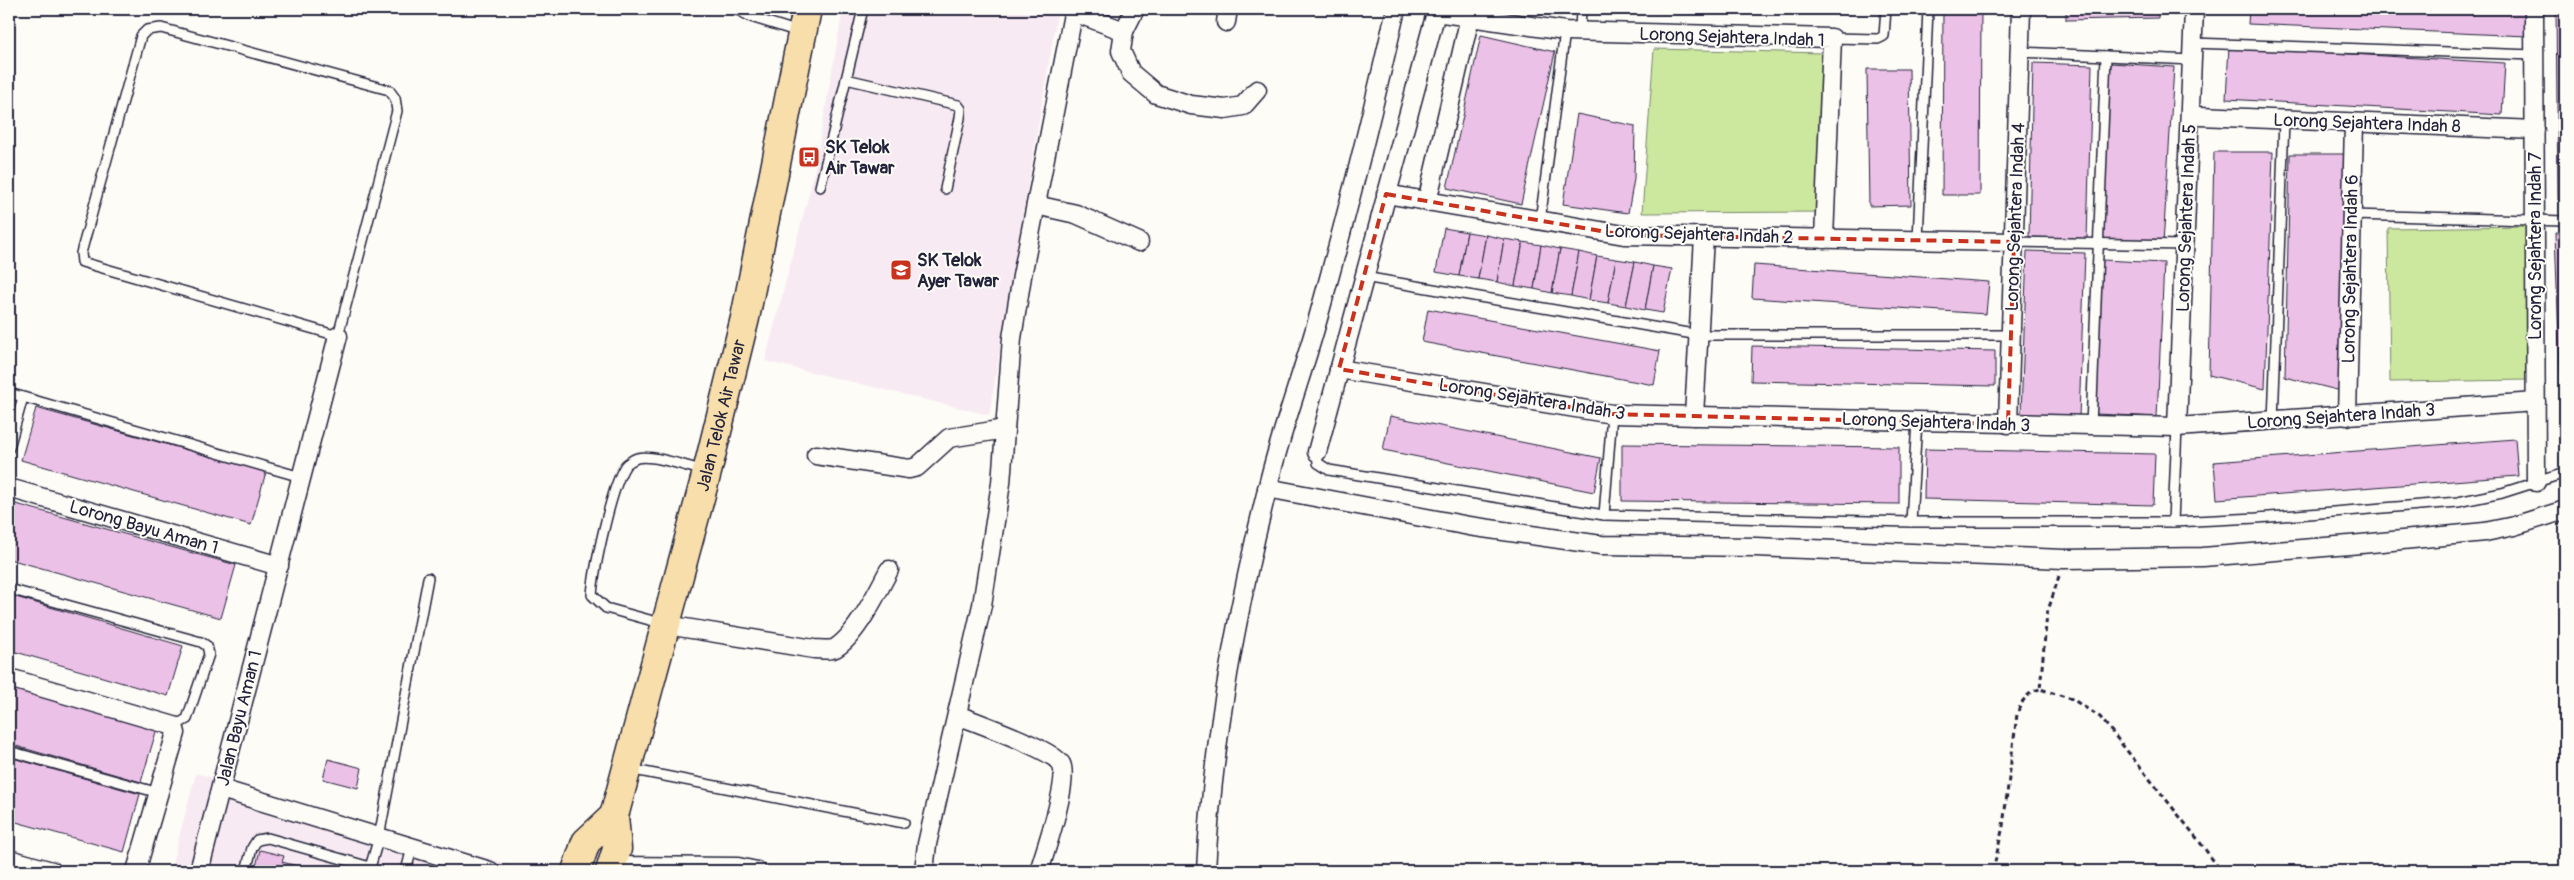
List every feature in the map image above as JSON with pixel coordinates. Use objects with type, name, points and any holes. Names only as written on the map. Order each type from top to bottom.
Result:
[{"type":"main road","name":"Jalan Telok Air Tawar","points":[[611,869],[617,849],[614,816],[667,625],[745,318],[805,21]]},
{"type":"main road","points":[[576,871],[586,842],[614,816]]},
{"type":"street","points":[[1135,9],[1124,31],[1121,51],[1131,73],[1156,94],[1191,104],[1225,109],[1243,106],[1257,90]]},
{"type":"street","points":[[1206,871],[1208,826],[1223,710],[1242,600],[1267,488],[1320,313],[1370,125],[1396,9]]},
{"type":"street","name":"Lorong Sejahtera Indah 4","points":[[2008,424],[2021,9]]},
{"type":"street","name":"Lorong Sejahtera Indah 5","points":[[2177,427],[2194,9]]},
{"type":"street","name":"Lorong Sejahtera Indah 7","points":[[2534,9],[2536,482]]},
{"type":"street","points":[[924,871],[926,844],[958,715],[982,605],[1001,482],[1012,338],[1074,10],[1124,31]]},
{"type":"street","points":[[1317,452],[1436,10]]},
{"type":"street","name":"Lorong Sejahtera Indah 1","points":[[1436,10],[1470,17],[1572,31],[1832,38],[1824,239]]},
{"type":"street","points":[[1427,202],[1470,17]]},
{"type":"street","name":"Lorong Sejahtera Indah 8","points":[[2200,116],[2534,130]]},
{"type":"street","name":"Lorong Sejahtera Indah 6","points":[[2347,416],[2354,123]]},
{"type":"street","name":"Lorong Sejahtera Indah 2","points":[[1386,194],[1624,235],[2014,242]]},
{"type":"street","points":[[1036,205],[1076,214],[1138,242]]},
{"type":"street","points":[[1694,416],[1704,237]]},
{"type":"street","name":"Jalan Bayu Aman 1","points":[[199,871],[338,336]]},
{"type":"street","name":"Lorong Sejahtera Indah 3","points":[[1339,369],[1612,414],[2177,427],[2273,422],[2536,402]]},
{"type":"street","points":[[816,455],[908,469],[917,467],[949,438],[1004,429]]},
{"type":"street","name":"Lorong Bayu Aman 1","points":[[9,488],[279,566]]},
{"type":"street","points":[[1267,488],[1469,526],[1601,545],[1756,547],[2064,559],[2203,556],[2485,532],[2514,526],[2565,510]]},
{"type":"street","points":[[667,625],[814,649],[835,648],[846,639],[869,606],[889,570]]},
{"type":"street","points":[[9,678],[175,730],[136,871]]},
{"type":"street","points":[[958,715],[1046,752],[1060,763],[1064,771],[1059,804],[1039,871]]},
{"type":"street","points":[[221,790],[490,871]]},
{"type":"street","points":[[9,859],[52,871]]},
{"type":"street","points":[[611,869],[738,866],[757,871]]},
{"type":"lane","points":[[736,9],[752,17],[805,21]]},
{"type":"lane","points":[[820,187],[863,9]]},
{"type":"lane","points":[[1540,221],[1572,31],[1581,9]]},
{"type":"lane","points":[[1832,38],[1878,39],[1884,36],[1886,9]]},
{"type":"lane","points":[[1918,240],[1928,9]]},
{"type":"lane","points":[[162,28],[389,90],[395,98],[397,111],[338,336],[82,262],[82,253],[141,36],[147,30],[162,28]]},
{"type":"lane","points":[[2020,52],[2106,56],[2192,51],[2534,55]]},
{"type":"lane","points":[[2091,426],[2106,56]]},
{"type":"lane","points":[[846,79],[958,105],[961,109],[960,118],[945,189]]},
{"type":"lane","points":[[2273,422],[2284,120]]},
{"type":"lane","points":[[2352,215],[2565,221]]},
{"type":"lane","points":[[2014,242],[2185,245]]},
{"type":"lane","points":[[1364,277],[1699,335],[2011,335]]},
{"type":"lane","points":[[9,393],[302,477]]},
{"type":"lane","points":[[9,448],[22,397]]},
{"type":"lane","points":[[1604,515],[1612,414]]},
{"type":"lane","points":[[1911,522],[1917,421]]},
{"type":"lane","points":[[2174,522],[2177,427]]},
{"type":"lane","points":[[1317,452],[1318,463],[1329,470],[1604,515],[1911,522],[2174,522],[2257,518],[2458,502],[2502,493],[2565,474]]},
{"type":"lane","points":[[667,625],[606,608],[592,595],[593,577],[617,484],[626,465],[638,458],[656,459],[707,472]]},
{"type":"lane","points":[[246,871],[252,848],[257,840],[268,838],[370,869],[378,837],[428,578]]},
{"type":"lane","points":[[9,588],[201,642],[207,646],[209,654],[187,719],[175,730]]},
{"type":"lane","points":[[9,751],[159,793]]},
{"type":"lane","points":[[626,769],[904,823]]},
{"type":"lane","points":[[406,871],[412,848]]},
{"type":"path","points":[[2040,689],[2047,614],[2064,559]]},
{"type":"path","points":[[1993,871],[2003,826],[2017,714],[2022,701],[2031,692],[2040,689],[2072,698],[2100,717],[2196,837],[2220,871]]},
{"type":"highlighted area","points":[[1386,194],[1624,235],[2014,242],[2008,424],[1612,414],[1339,369]]},
{"type":"shaded area","name":"SK Telok Ayer Tawar","points":[[843,9],[1058,9],[989,415],[765,361],[813,178]]},
{"type":"shaded area","points":[[196,773],[508,864],[506,871],[170,871]]},
{"type":"green space","points":[[1654,49],[1823,53],[1827,212],[1642,213]]},
{"type":"green space","points":[[2527,226],[2529,380],[2390,382],[2388,228]]},
{"type":"building","points":[[1943,9],[1981,9],[1980,195],[1942,195]]},
{"type":"building","points":[[2066,9],[2158,9],[2158,18],[2066,20]]},
{"type":"building","points":[[2249,9],[2529,9],[2528,36],[2248,24]]},
{"type":"building","points":[[2556,9],[2565,9],[2565,199],[2558,199]]},
{"type":"building","points":[[1481,35],[1555,52],[1521,204],[1447,188]]},
{"type":"building","points":[[2229,47],[2505,63],[2502,115],[2226,99]]},
{"type":"building","points":[[2033,63],[2092,65],[2087,239],[2029,237]]},
{"type":"building","points":[[2111,63],[2174,67],[2163,244],[2100,241]]},
{"type":"building","points":[[1867,69],[1909,69],[1911,205],[1869,206]]},
{"type":"building","points":[[1577,114],[1635,126],[1634,179],[1628,213],[1563,204]]},
{"type":"building","points":[[2214,152],[2273,152],[2265,389],[2209,375]]},
{"type":"building","points":[[2290,154],[2350,154],[2341,391],[2285,377]]},
{"type":"building","points":[[1444,228],[1467,232],[1459,276],[1436,272]]},
{"type":"building","points":[[1467,232],[1486,235],[1478,279],[1459,276]]},
{"type":"building","points":[[2555,233],[2565,233],[2565,450],[2563,450]]},
{"type":"building","points":[[1486,235],[1504,239],[1497,282],[1478,279]]},
{"type":"building","points":[[1504,239],[1523,242],[1515,286],[1497,282]]},
{"type":"building","points":[[1523,242],[1541,245],[1534,289],[1515,286]]},
{"type":"building","points":[[1541,245],[1560,249],[1552,293],[1534,289]]},
{"type":"building","points":[[1560,249],[1579,252],[1571,296],[1552,293]]},
{"type":"building","points":[[2027,251],[2085,253],[2079,417],[2021,414]]},
{"type":"building","points":[[1579,252],[1597,256],[1589,300],[1571,296]]},
{"type":"building","points":[[1597,256],[1616,259],[1608,303],[1589,300]]},
{"type":"building","points":[[1616,259],[1635,262],[1626,306],[1608,303]]},
{"type":"building","points":[[2102,260],[2164,263],[2157,417],[2096,414]]},
{"type":"building","points":[[1635,262],[1653,266],[1645,310],[1626,306]]},
{"type":"building","points":[[1754,265],[1989,282],[1986,314],[1752,298]]},
{"type":"building","points":[[1653,266],[1672,269],[1663,313],[1645,310]]},
{"type":"building","points":[[1428,309],[1660,351],[1654,385],[1422,342]]},
{"type":"building","points":[[1752,346],[1995,351],[1995,386],[1751,381]]},
{"type":"building","points":[[36,408],[266,472],[251,525],[21,460]]},
{"type":"building","points":[[1390,416],[1601,458],[1594,492],[1383,450]]},
{"type":"building","points":[[2515,439],[2518,476],[2217,499],[2214,462]]},
{"type":"building","points":[[1622,444],[1899,447],[1899,504],[1622,501]]},
{"type":"building","points":[[1925,449],[2155,454],[2153,505],[1924,499]]},
{"type":"building","points":[[9,502],[236,565],[221,618],[9,559]]},
{"type":"building","points":[[9,595],[183,646],[168,696],[9,650]]},
{"type":"building","points":[[9,683],[158,725],[141,782],[9,744]]},
{"type":"building","points":[[9,757],[140,794],[124,852],[9,820]]},
{"type":"building","points":[[328,759],[362,768],[358,788],[323,779]]},
{"type":"building","points":[[260,850],[284,856],[282,862],[317,871],[255,871]]},
{"type":"place","name":"SK Telok Air Tawar","points":[[809,157]]},
{"type":"place","name":"SK Telok Ayer Tawar","points":[[901,270]]}]
